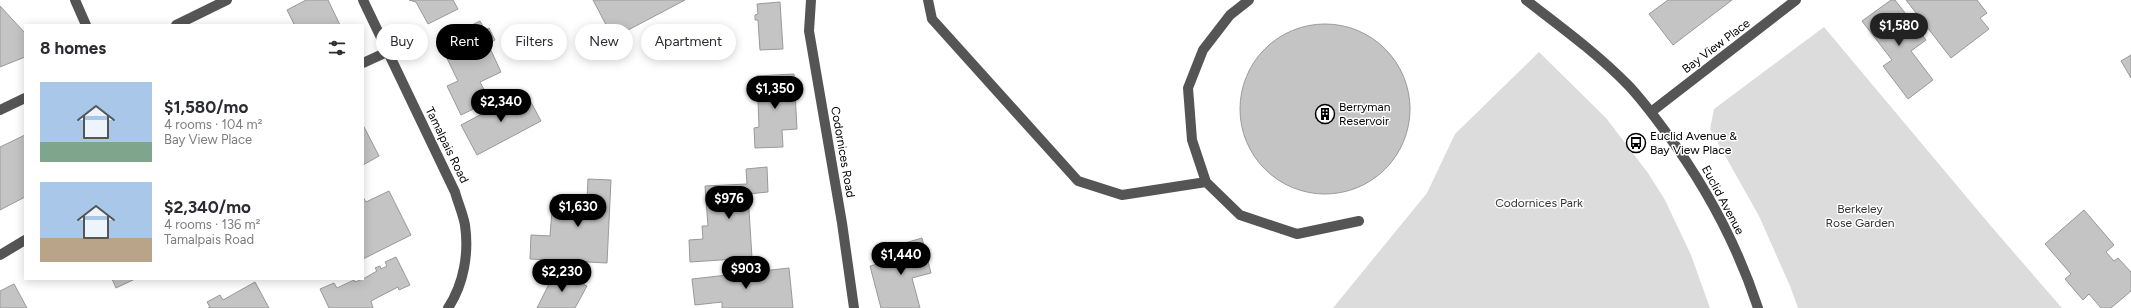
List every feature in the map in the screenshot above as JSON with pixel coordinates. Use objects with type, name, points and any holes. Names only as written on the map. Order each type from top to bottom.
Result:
[{"type":"street","points":[[75,0],[86,24]]},
{"type":"street","points":[[178,24],[227,0]]},
{"type":"street","name":"Tamalpais Road","points":[[363,0],[376,28]]},
{"type":"street","name":"Codornices Road","points":[[811,0],[809,31],[842,223],[854,308]]},
{"type":"street","points":[[928,0],[932,19],[1078,181],[1122,195],[1206,182]]},
{"type":"street","points":[[1249,0],[1230,15],[1203,50],[1188,88],[1192,140],[1206,182],[1240,215],[1297,234],[1359,221]]},
{"type":"street","name":"Euclid Avenue","points":[[1526,0],[1630,86],[1651,112],[1688,162],[1711,201],[1747,276],[1758,308]]},
{"type":"street","name":"Bay View Place","points":[[1651,112],[1796,0]]},
{"type":"street","points":[[364,64],[376,58]]},
{"type":"street","name":"Tamalpais Road","points":[[391,60],[456,192],[465,225],[465,256],[462,278],[448,308]]},
{"type":"street","points":[[0,110],[24,98]]},
{"type":"street","points":[[0,255],[24,241]]},
{"type":"green space","name":"Berkeley Rose Garden","points":[[1824,27],[1990,225],[2062,308],[1798,308],[1790,286],[1759,216],[1710,129],[1714,109]]},
{"type":"green space","name":"Codornices Park","points":[[1539,52],[1606,118],[1648,173],[1665,200],[1691,255],[1710,308],[1333,308],[1427,193],[1455,134]]},
{"type":"building","points":[[306,0],[328,0],[340,24],[294,24],[287,10]]},
{"type":"building","points":[[409,0],[453,0],[458,9],[428,24],[416,2]]},
{"type":"building","points":[[593,0],[685,0],[633,27],[633,24],[606,24]]},
{"type":"building","points":[[1668,0],[1732,0],[1673,45],[1649,14]]},
{"type":"building","points":[[1891,0],[1895,0],[1926,40],[1911,51],[1933,80],[1908,99],[1883,66],[1892,60],[1862,21]]},
{"type":"building","points":[[1906,0],[1977,0],[1987,13],[1980,18],[1989,29],[1951,58]]},
{"type":"building","points":[[780,2],[783,49],[760,50],[758,20],[755,20],[755,15],[758,14],[757,4]]},
{"type":"building","points":[[0,6],[24,32],[24,57],[0,67]]},
{"type":"building","points":[[480,21],[482,24],[474,24]]},
{"type":"building","name":"Berryman Reservoir","points":[[1325,24],[1350,28],[1365,34],[1385,49],[1400,69],[1406,84],[1410,109],[1406,134],[1400,149],[1385,169],[1365,184],[1350,190],[1325,194],[1300,190],[1285,184],[1265,169],[1250,149],[1244,134],[1240,109],[1244,84],[1250,69],[1265,49],[1285,34],[1300,28]]},
{"type":"building","points":[[493,55],[501,72],[480,82],[490,101],[461,115],[447,86],[458,81],[448,60],[493,60]]},
{"type":"building","points":[[2131,55],[2131,78],[2121,61]]},
{"type":"building","points":[[794,74],[797,129],[782,130],[783,147],[755,148],[754,128],[759,127],[757,76]]},
{"type":"building","points":[[525,91],[541,121],[477,155],[461,125]]},
{"type":"building","points":[[364,127],[379,156],[364,164]]},
{"type":"building","points":[[24,135],[24,198],[0,210],[0,147]]},
{"type":"building","points":[[767,167],[768,192],[748,194],[752,258],[690,262],[689,240],[703,239],[702,226],[708,226],[705,186],[747,184],[746,169]]},
{"type":"building","points":[[588,179],[611,180],[607,263],[530,259],[531,235],[550,236],[553,197],[587,199]]},
{"type":"building","points":[[389,191],[411,235],[364,258],[364,199],[366,202]]},
{"type":"building","points":[[2084,210],[2114,245],[2106,252],[2114,261],[2118,258],[2131,272],[2131,291],[2111,308],[2101,308],[2089,294],[2083,300],[2065,279],[2071,274],[2045,244]]},
{"type":"building","points":[[922,238],[931,273],[912,278],[920,308],[881,308],[870,266],[901,258],[898,245]]},
{"type":"building","points":[[396,257],[410,285],[399,290],[398,287],[371,301],[373,308],[329,308],[320,289],[334,283],[337,288],[354,280],[355,282],[364,280],[364,278],[377,271],[375,268],[380,266],[381,269],[387,266],[385,262]]},
{"type":"building","points":[[789,268],[793,308],[722,308],[722,302],[695,305],[692,279]]},
{"type":"building","points":[[556,270],[587,286],[575,308],[537,308]]},
{"type":"building","points":[[112,280],[133,280],[116,288]]},
{"type":"building","points":[[255,282],[269,308],[208,308],[210,307],[207,302],[220,295],[223,300]]},
{"type":"building","points":[[14,284],[27,308],[0,308],[0,291]]},
{"type":"place","name":"Berryman Reservoir","points":[[1325,114]]},
{"type":"place","name":"Euclid Avenue & Bay View Place","points":[[1636,143]]}]
